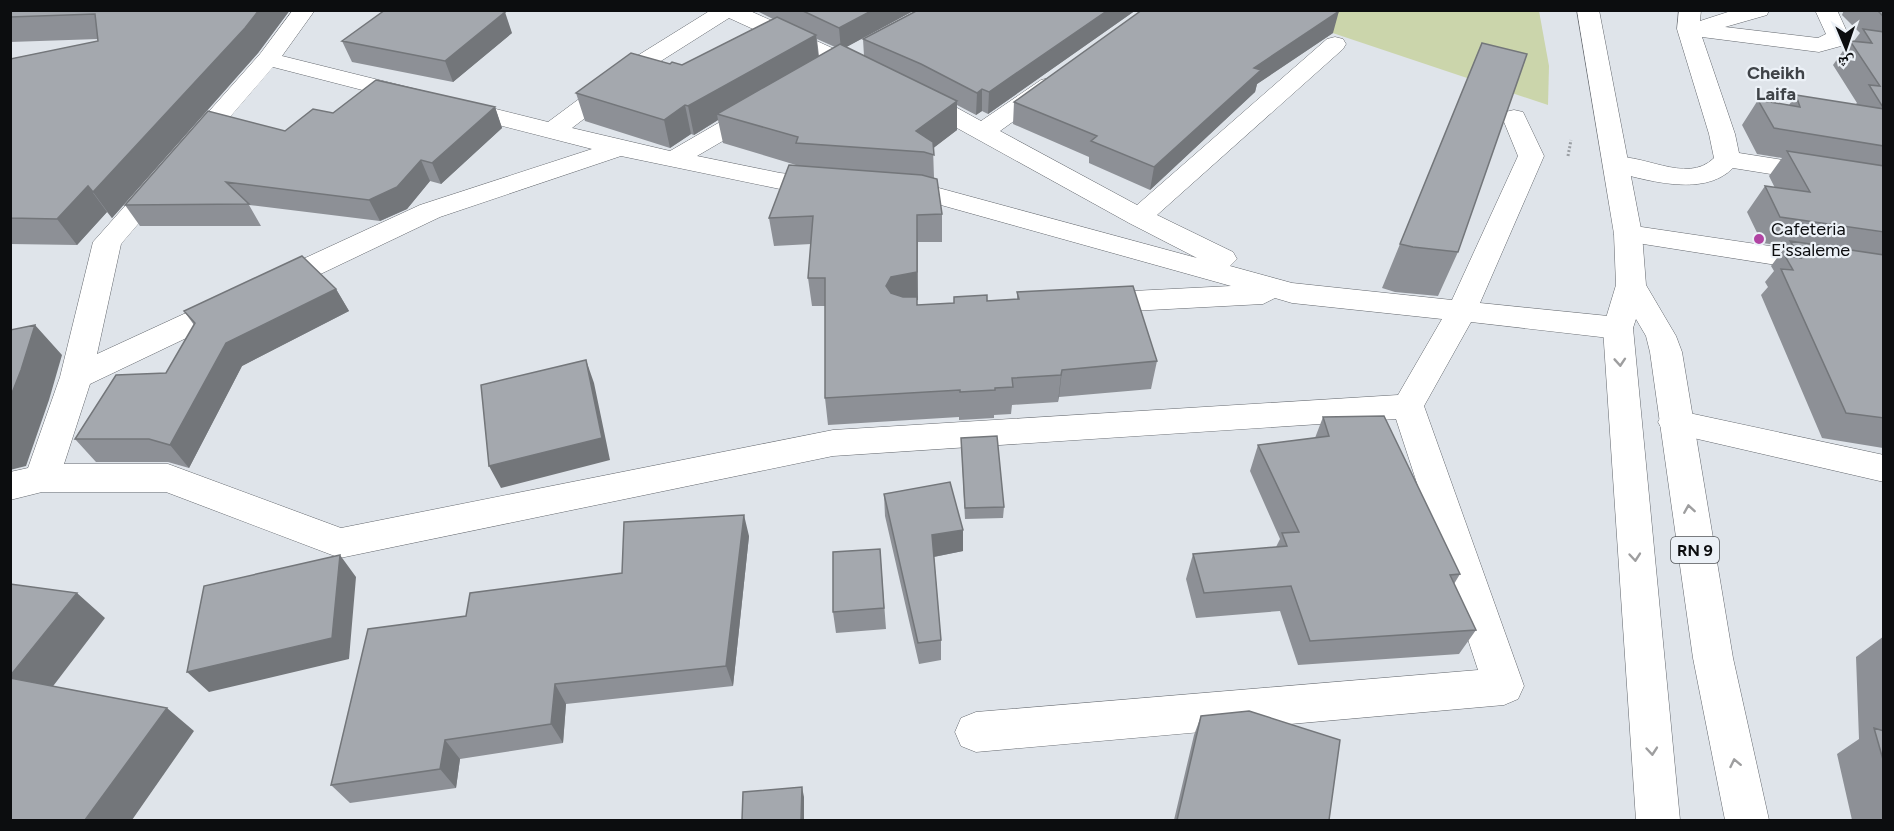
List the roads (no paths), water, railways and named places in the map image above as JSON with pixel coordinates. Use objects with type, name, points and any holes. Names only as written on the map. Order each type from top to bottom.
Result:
[{"type":"street","points":[[305,10],[268,59],[106,242],[76,377],[26,482],[168,478],[340,543],[833,443],[1408,405]]},
{"type":"street","points":[[554,130],[645,61],[728,10],[852,55],[892,84],[1139,217],[1292,293]]},
{"type":"street","name":"RN 9","points":[[1588,10],[1629,234],[1631,285],[1618,328],[1658,820]]},
{"type":"street","points":[[1689,20],[1722,22],[1758,10]]},
{"type":"street","points":[[1689,20],[1819,45],[1833,41],[1837,34],[1826,10]]},
{"type":"street","points":[[1689,20],[1727,159]]},
{"type":"street","points":[[1139,217],[1335,44]]},
{"type":"street","points":[[813,77],[852,55]]},
{"type":"street","points":[[268,59],[620,148],[780,181],[924,192],[1292,293],[1461,313],[1618,328]]},
{"type":"street","points":[[982,132],[1069,71]]},
{"type":"street","points":[[676,158],[784,95]]},
{"type":"street","points":[[976,732],[1504,686],[1408,405],[1461,313],[1531,156],[1514,117]]},
{"type":"street","points":[[76,377],[430,211],[620,148]]},
{"type":"street","points":[[1616,164],[1702,176],[1712,173],[1727,159]]},
{"type":"street","points":[[1727,159],[1884,184]]},
{"type":"street","points":[[1629,234],[1884,273]]},
{"type":"street","name":"RN 9","points":[[1631,285],[1661,336],[1713,658],[1747,820]]},
{"type":"street","points":[[1069,305],[1292,293]]},
{"type":"street","points":[[1675,422],[1884,469]]},
{"type":"place","name":"Cafeteria E'ssaleme","points":[[1759,239]]},
{"type":"district","name":"Cheikh Laifa","points":[[1776,83]]}]
